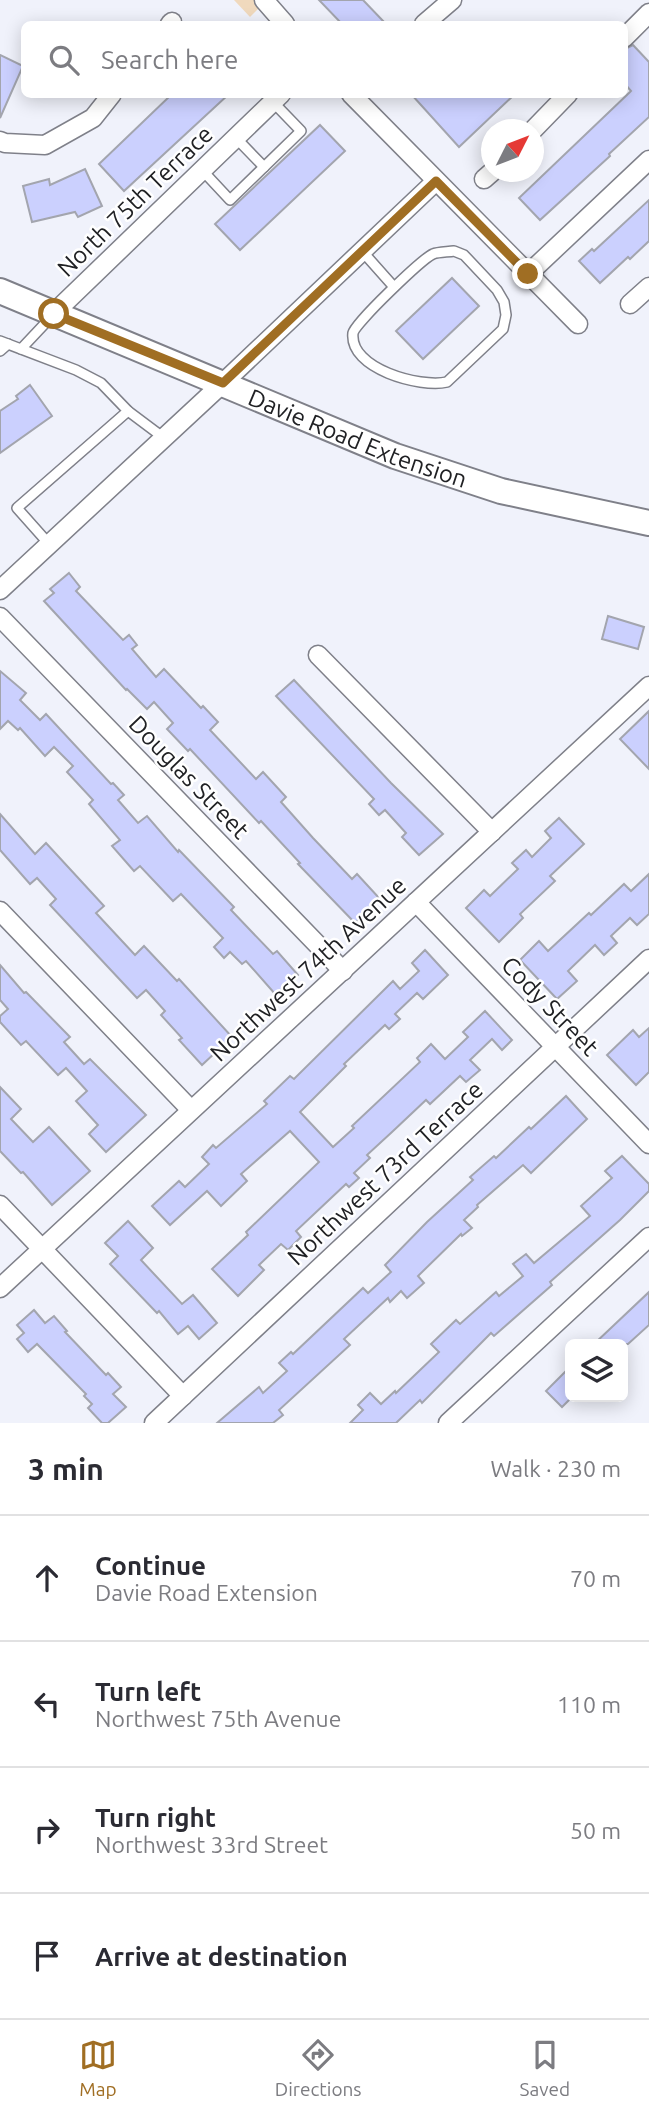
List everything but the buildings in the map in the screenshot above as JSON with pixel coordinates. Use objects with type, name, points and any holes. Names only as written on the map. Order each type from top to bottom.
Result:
[{"type":"main road","name":"Davie Road Extension","points":[[0,291],[395,456],[501,491],[649,523]]},
{"type":"street","points":[[264,0],[282,21]]},
{"type":"street","points":[[428,21],[452,0]]},
{"type":"street","points":[[628,35],[649,13]]},
{"type":"street","points":[[0,141],[45,145],[93,118],[109,98]]},
{"type":"street","name":"North 75th Terrace","points":[[54,314],[277,98]]},
{"type":"street","points":[[355,98],[578,324]]},
{"type":"street","points":[[544,119],[564,98]]},
{"type":"street","points":[[528,274],[649,160]]},
{"type":"street","points":[[0,590],[436,181]]},
{"type":"street","points":[[630,304],[649,287]]},
{"type":"street","name":"Douglas Street","points":[[0,617],[343,971]]},
{"type":"street","points":[[318,655],[492,832]]},
{"type":"street","name":"Northwest 74th Avenue","points":[[0,1288],[649,686]]},
{"type":"street","name":"Cody Street","points":[[416,902],[649,1144]]},
{"type":"street","points":[[0,911],[191,1110]]},
{"type":"street","name":"Northwest 73rd Terrace","points":[[154,1423],[649,959]]},
{"type":"street","points":[[0,1205],[183,1396]]},
{"type":"street","points":[[448,1423],[649,1237]]},
{"type":"lane","points":[[202,170],[230,200],[301,131],[277,98]]},
{"type":"lane","points":[[236,138],[264,167]]},
{"type":"lane","points":[[362,251],[394,287]]},
{"type":"lane","points":[[454,251],[464,255],[497,290],[504,302],[506,315],[503,328],[447,382],[435,385],[414,382],[390,373],[366,362],[355,348],[353,332],[359,322],[394,287],[433,254],[454,251]]},
{"type":"lane","points":[[20,349],[54,314]]},
{"type":"lane","points":[[0,351],[4,343],[76,370],[101,383],[128,411],[164,438]]},
{"type":"lane","points":[[49,544],[17,508],[128,411]]},
{"type":"shaded area","points":[[234,0],[267,0],[250,17]]},
{"type":"route","points":[[54,314],[223,383],[436,181],[528,274]]}]
